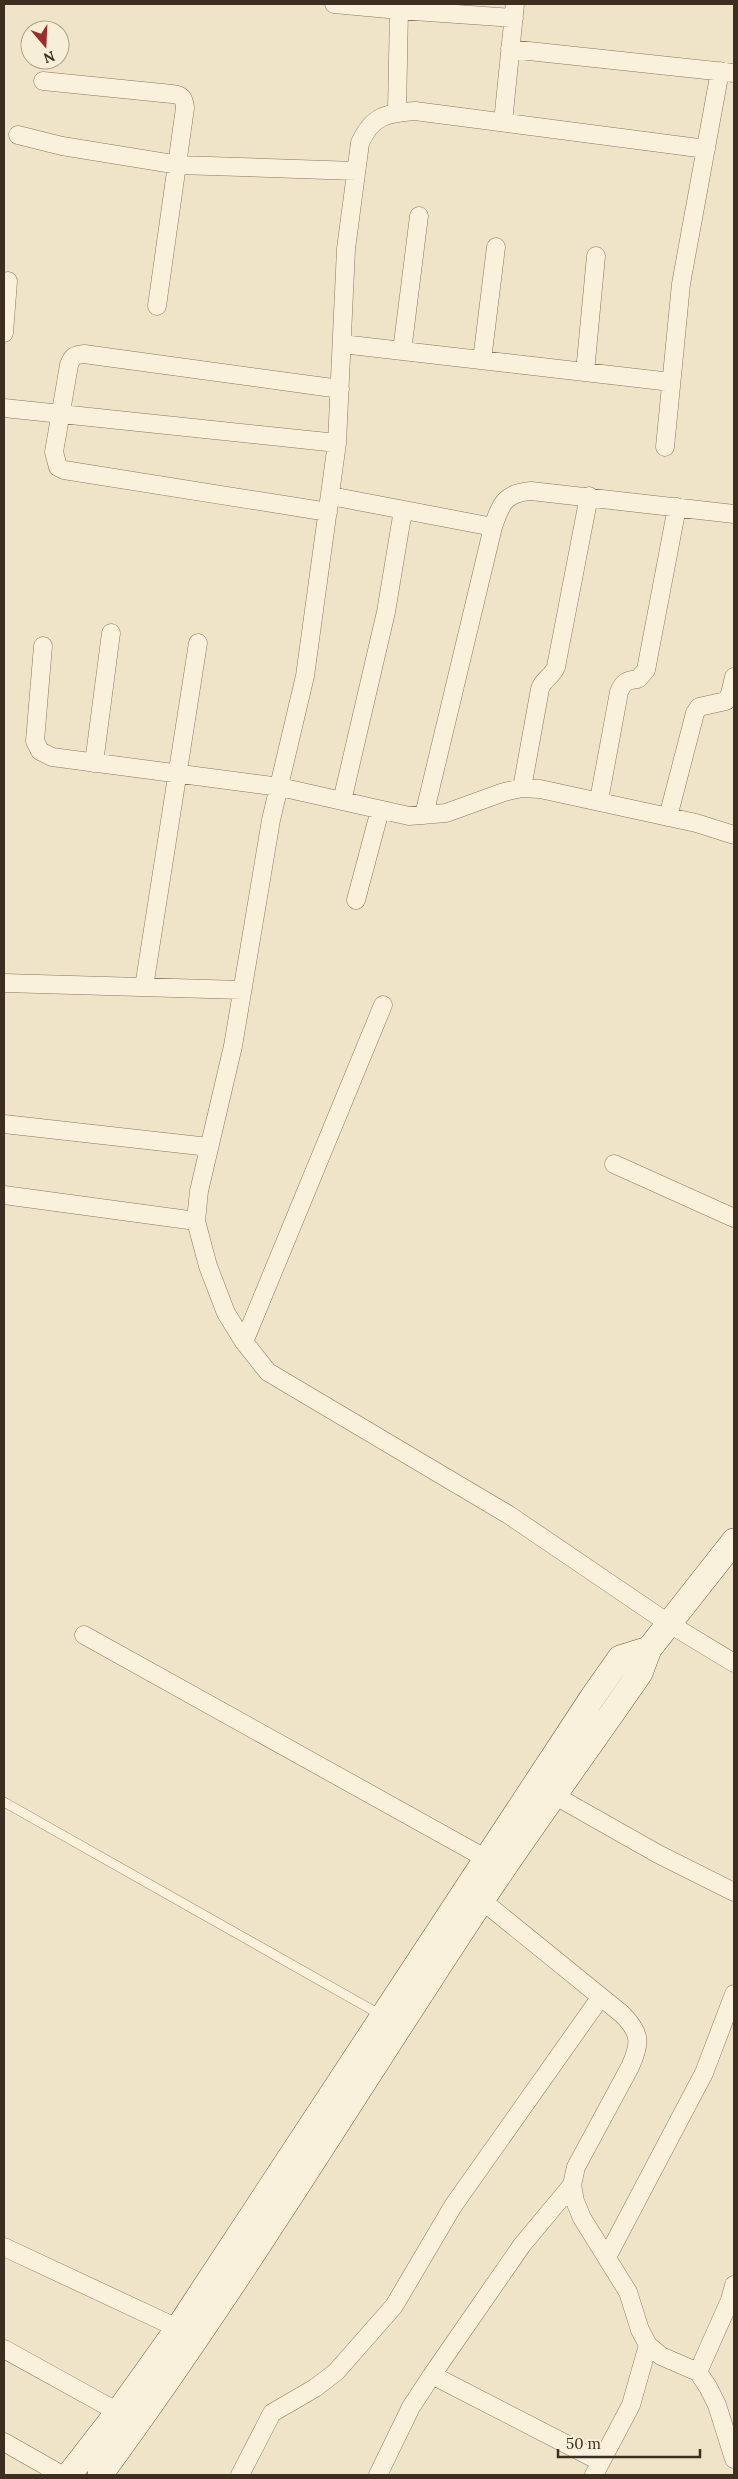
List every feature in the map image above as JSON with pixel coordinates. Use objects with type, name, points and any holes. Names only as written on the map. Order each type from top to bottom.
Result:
[{"type":"street","points":[[334,4],[399,10],[514,11],[503,122]]},
{"type":"street","points":[[396,112],[399,10]]},
{"type":"street","points":[[510,48],[727,72],[706,149],[681,284],[665,448]]},
{"type":"street","points":[[43,81],[180,95],[184,100],[185,108],[179,165],[157,306]]},
{"type":"street","points":[[706,149],[415,111],[396,112],[379,118],[367,128],[360,143],[346,249],[337,443],[305,676],[271,820],[233,1046],[208,1146],[199,1191],[196,1221],[208,1266],[226,1313],[244,1342],[268,1372],[509,1515],[668,1623],[734,1663]]},
{"type":"street","points":[[18,135],[62,146],[179,165],[356,171]]},
{"type":"street","points":[[402,351],[419,216]]},
{"type":"street","points":[[482,360],[496,247]]},
{"type":"street","points":[[585,372],[596,256]]},
{"type":"street","points":[[4,333],[8,281]]},
{"type":"street","points":[[342,344],[671,382]]},
{"type":"street","points":[[340,389],[84,354],[72,357],[60,413],[55,460],[58,467],[64,470],[330,504],[403,510],[493,527]]},
{"type":"street","points":[[4,408],[337,443]]},
{"type":"street","points":[[424,815],[493,527],[500,508],[507,498],[518,492],[531,491],[589,496],[734,514]]},
{"type":"street","points":[[522,788],[540,689],[542,682],[554,674],[556,667],[589,496]]},
{"type":"street","points":[[599,800],[619,692],[622,684],[628,680],[638,679],[646,670],[677,507]]},
{"type":"street","points":[[342,801],[384,621],[403,510]]},
{"type":"street","points":[[94,763],[111,633]]},
{"type":"street","points":[[144,987],[198,643]]},
{"type":"street","points":[[44,646],[35,741],[40,751],[52,757],[280,787],[409,816],[446,813],[504,792],[522,788],[599,800],[668,816],[734,835]]},
{"type":"street","points":[[668,816],[695,713],[699,707],[726,701],[730,694],[734,677]]},
{"type":"street","points":[[356,900],[380,810]]},
{"type":"street","points":[[4,983],[144,987],[241,995]]},
{"type":"street","points":[[244,1342],[383,1005]]},
{"type":"street","points":[[4,1124],[208,1146]]},
{"type":"street","points":[[614,1164],[734,1218]]},
{"type":"street","points":[[4,1195],[196,1221]]},
{"type":"street","points":[[100,2475],[146,2392],[188,2333],[544,1789],[620,1658],[648,1649],[734,1541]]},
{"type":"street","points":[[84,1635],[485,1858]]},
{"type":"street","points":[[188,2333],[383,2016],[474,1894],[485,1858],[544,1789]]},
{"type":"street","points":[[544,1789],[658,1854],[734,1892]]},
{"type":"street","points":[[474,1894],[632,2024],[637,2033],[638,2050],[576,2166],[572,2185],[575,2201],[582,2218],[628,2292],[640,2330],[648,2345],[661,2356],[698,2372],[717,2405],[734,2459]]},
{"type":"street","points":[[607,2257],[704,2073],[734,1994]]},
{"type":"street","points":[[240,2475],[272,2413],[315,2388],[336,2372],[394,2306],[453,2206],[600,1998]]},
{"type":"street","points":[[378,2475],[412,2407],[432,2375],[522,2245],[572,2185]]},
{"type":"street","points":[[4,2247],[188,2333]]},
{"type":"street","points":[[698,2372],[730,2300],[734,2285]]},
{"type":"street","points":[[432,2375],[598,2469],[631,2405],[648,2345]]},
{"type":"street","points":[[4,2349],[118,2412]]},
{"type":"street","points":[[69,2475],[118,2412],[146,2392]]},
{"type":"street","points":[[4,2442],[62,2475]]},
{"type":"lane","points":[[4,1802],[383,2016]]}]
